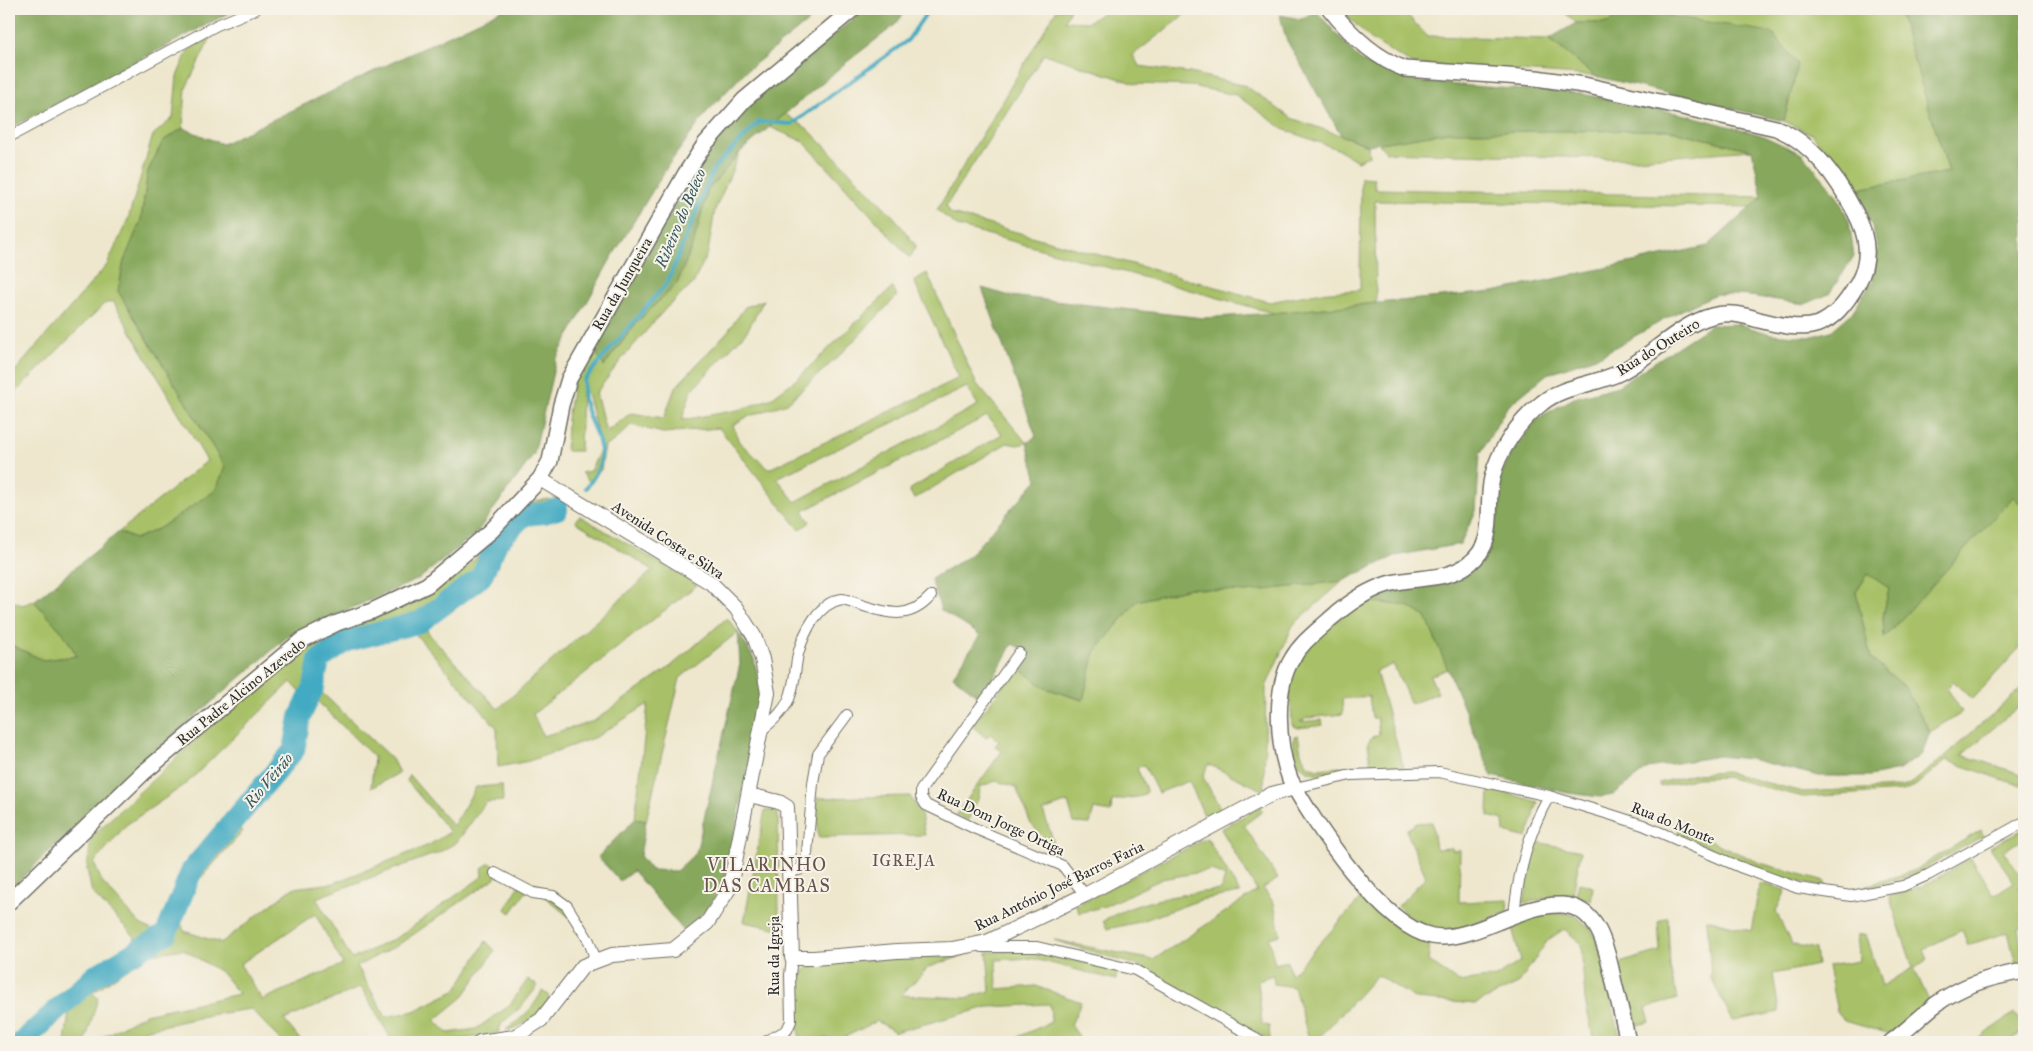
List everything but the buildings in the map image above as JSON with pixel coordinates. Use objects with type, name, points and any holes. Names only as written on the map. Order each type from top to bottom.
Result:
[{"type":"main road","name":"Rua da Junqueira","points":[[540,479],[550,461],[560,405],[569,379],[686,173],[705,144],[744,100],[853,9]]},
{"type":"main road","name":"Rua do Outeiro","points":[[1330,9],[1367,47],[1393,64],[1405,69],[1536,78],[1584,84],[1776,128],[1788,133],[1811,151],[1827,167],[1842,188],[1863,230],[1867,258],[1860,280],[1844,305],[1835,315],[1822,322],[1809,327],[1796,327],[1734,314],[1708,317],[1689,326],[1620,373],[1558,394],[1544,401],[1531,413],[1506,446],[1495,468],[1490,489],[1489,529],[1481,552],[1464,568],[1449,574],[1399,581],[1371,590],[1360,596],[1310,637],[1291,659],[1283,683],[1280,704],[1280,730],[1286,767],[1295,788],[1348,868],[1382,904],[1398,918],[1422,933],[1438,937],[1453,936],[1542,907],[1562,905],[1576,908],[1588,916],[1598,928],[1604,944],[1628,1042]]},
{"type":"main road","name":"Rua Padre Alcino Azevedo","points":[[9,902],[143,773],[302,640],[337,623],[372,612],[427,586],[491,531],[540,479]]},
{"type":"main road","points":[[1890,1042],[1934,1006],[1958,990],[1982,979],[2024,971]]},
{"type":"street","points":[[9,137],[217,25],[256,9]]},
{"type":"street","name":"Avenida Costa e Silva","points":[[480,1042],[514,1037],[541,1020],[583,966],[612,955],[673,950],[707,923],[730,887],[768,693],[762,659],[754,636],[736,608],[711,583],[540,479]]},
{"type":"street","points":[[761,731],[785,708],[792,691],[804,636],[816,617],[827,605],[842,599],[877,609],[906,613],[921,607],[931,596]]},
{"type":"street","name":"Rua Dom Jorge Ortiga","points":[[1019,653],[922,790],[921,797],[926,805],[976,829],[1063,866],[1085,895]]},
{"type":"street","points":[[790,871],[799,870],[804,864],[807,854],[813,783],[818,754],[847,715]]},
{"type":"street","name":"Rua do Monte","points":[[1295,788],[1351,775],[1439,772],[1549,796],[1643,825],[1740,867],[1798,888],[1851,896],[1903,886],[1928,875],[2024,822]]},
{"type":"street","name":"Rua António José Barros Faria","points":[[792,958],[814,958],[887,951],[952,950],[987,942],[1085,895],[1272,794],[1295,788]]},
{"type":"street","name":"Rua da Igreja","points":[[749,795],[779,802],[787,807],[792,958],[790,975],[791,1021],[787,1030],[765,1042]]},
{"type":"street","points":[[1514,915],[1515,901],[1525,857],[1540,812],[1549,796]]},
{"type":"street","points":[[494,873],[533,892],[553,896],[567,906],[589,941],[596,961]]},
{"type":"street","points":[[970,946],[1037,947],[1135,970],[1263,1042]]},
{"type":"green space","points":[[9,9],[236,9],[9,129]]},
{"type":"green space","points":[[504,9],[824,9],[745,72],[707,112],[669,164],[609,262],[556,359],[534,454],[477,532],[419,579],[291,634],[150,755],[9,890],[9,644],[43,660],[77,656],[64,634],[34,601],[119,532],[135,539],[160,528],[216,490],[225,467],[118,291],[124,261],[141,220],[148,171],[163,141],[183,128],[222,144]]},
{"type":"green space","points":[[866,9],[907,9],[895,25],[843,65],[740,152],[708,190],[694,241],[677,284],[637,322],[604,366],[594,349],[698,164],[735,120],[768,87]]},
{"type":"green space","points":[[1057,9],[1070,9],[1065,21],[1088,22],[1108,9],[1200,9],[1189,11],[1133,55],[1139,66],[1190,73],[1246,86],[1291,118],[1368,145],[1369,156],[1357,161],[1340,150],[1285,130],[1236,95],[1191,86],[1136,84],[1044,54],[946,206],[951,214],[1270,302],[1317,293],[1360,290],[1361,177],[1374,178],[1375,189],[1762,197],[1752,207],[1375,201],[1376,303],[1273,313],[957,226],[937,210]]},
{"type":"green space","points":[[1340,9],[1402,9],[1427,36],[1549,39],[1595,76],[1412,64],[1372,40]]},
{"type":"green space","points":[[1561,9],[1898,9],[1949,172],[1863,188],[1854,194],[1813,135],[1784,121],[1798,64],[1608,23],[1576,23]]},
{"type":"green space","points":[[1625,9],[1771,32],[1798,64],[1784,121],[1595,76],[1549,39],[1576,23],[1608,23]]},
{"type":"green space","points":[[1898,9],[2024,9],[2024,507],[2013,497],[1884,638],[1883,617],[1889,588],[1868,574],[1856,592],[1871,659],[1904,686],[1930,732],[1922,754],[1899,770],[1870,776],[1819,776],[1750,759],[1718,756],[1648,768],[1613,795],[1600,797],[1568,793],[1492,776],[1426,617],[1408,606],[1364,601],[1384,592],[1466,575],[1487,556],[1497,513],[1498,480],[1513,452],[1538,418],[1574,398],[1618,386],[1711,325],[1738,324],[1771,334],[1809,337],[1831,331],[1851,314],[1873,280],[1878,248],[1872,226],[1854,194],[1863,188],[1949,172]]},
{"type":"green space","points":[[1316,11],[1361,61],[1418,82],[1582,94],[1691,116],[1761,135],[1802,154],[1836,194],[1849,221],[1854,256],[1829,294],[1805,304],[1750,296],[1716,294],[1676,313],[1601,355],[1547,374],[1507,407],[1480,454],[1476,511],[1460,544],[1395,556],[1343,581],[1246,592],[1190,588],[1137,601],[1095,652],[1083,700],[1045,688],[1018,667],[1030,652],[1012,644],[982,699],[953,676],[980,635],[941,610],[931,579],[970,555],[1037,480],[1027,443],[1036,436],[982,288],[1010,296],[1203,318],[1493,292],[1708,246],[1762,197],[1752,150],[1669,130],[1448,132],[1368,145],[1341,135],[1286,39],[1280,15],[1301,19]]},
{"type":"green space","points":[[213,33],[186,88],[183,128],[163,141],[148,171],[141,220],[124,261],[118,291],[225,467],[216,490],[160,528],[135,539],[119,532],[207,461],[113,301],[104,304],[9,399],[9,378],[107,265],[128,219],[153,135],[173,118],[177,76],[188,51]]},
{"type":"green space","points":[[785,114],[808,129],[894,217],[916,246],[910,258],[804,142],[770,127]]},
{"type":"green space","points":[[1669,130],[1752,150],[1636,159],[1386,152],[1378,143],[1448,132]]},
{"type":"green space","points":[[740,152],[715,210],[708,252],[693,284],[666,308],[621,360],[596,393],[606,432],[631,413],[664,418],[675,388],[728,331],[745,307],[764,300],[747,331],[691,391],[682,420],[738,410],[770,399],[798,378],[893,287],[897,296],[841,354],[787,403],[747,417],[733,425],[739,442],[769,469],[959,378],[914,281],[927,273],[976,383],[1027,443],[1017,445],[1007,443],[914,499],[909,490],[1002,434],[987,416],[803,511],[810,522],[800,530],[719,428],[663,433],[631,425],[614,441],[605,446],[601,470],[589,481],[581,473],[590,471],[601,449],[587,392],[582,389],[580,451],[566,451],[567,419],[574,379],[594,349],[604,365],[637,322],[677,284],[694,241],[708,190]],"holes":[[[967,387],[978,405],[795,502],[777,478]]]},
{"type":"green space","points":[[2013,496],[2024,507],[2024,643],[1973,699],[1953,682],[1947,688],[1962,712],[1930,732],[1904,686],[1871,659],[1856,592],[1868,574],[1889,588],[1883,617],[1884,637]]},
{"type":"green space","points":[[548,499],[566,507],[567,513],[561,516],[542,516],[525,524],[494,558],[486,581],[424,625],[430,635],[498,709],[653,570],[576,522],[580,516],[697,585],[533,714],[543,736],[594,721],[670,667],[727,618],[738,632],[680,678],[646,821],[635,819],[648,704],[596,737],[529,761],[498,767],[497,728],[411,629],[365,643],[337,655],[320,672],[319,690],[392,759],[399,773],[371,788],[374,757],[315,699],[302,725],[294,765],[246,817],[237,807],[282,754],[291,719],[302,694],[291,682],[186,784],[126,825],[94,863],[102,882],[140,924],[154,931],[165,924],[186,870],[235,822],[243,831],[198,881],[180,920],[184,931],[221,943],[293,888],[334,883],[429,845],[450,832],[407,781],[409,775],[453,826],[476,787],[502,785],[503,801],[486,802],[457,842],[440,852],[316,898],[352,959],[398,937],[483,876],[482,868],[490,863],[502,871],[491,881],[398,945],[357,966],[386,1017],[414,1011],[456,990],[486,941],[495,951],[462,998],[435,1020],[448,1033],[476,1029],[509,1006],[528,979],[538,986],[521,1007],[502,1023],[498,1033],[448,1042],[379,1042],[387,1041],[390,1037],[361,987],[284,1020],[302,1042],[282,1042],[251,1009],[215,1014],[148,1029],[124,1042],[94,1042],[145,1014],[239,994],[222,973],[183,949],[147,955],[92,993],[98,998],[85,1042],[65,1042],[69,1013],[34,1042],[11,1042],[80,978],[132,947],[135,937],[92,893],[87,869],[91,837],[211,726],[301,651],[324,637],[423,598],[467,567],[521,511],[533,502]],"holes":[[[315,914],[343,964],[262,1000],[240,964]]]},
{"type":"green space","points":[[1343,581],[1293,625],[1266,687],[1264,791],[1208,764],[1203,777],[1223,813],[1207,822],[1189,781],[1158,793],[1144,765],[1137,768],[1147,792],[1142,796],[1112,801],[1111,812],[1094,809],[1090,824],[1074,823],[1068,802],[1043,811],[1053,840],[1051,845],[1031,824],[1016,787],[996,781],[980,787],[979,797],[968,820],[956,815],[1002,751],[995,746],[999,741],[990,734],[986,738],[972,726],[1018,667],[1045,688],[1082,700],[1095,652],[1137,601],[1190,588],[1246,592]]},
{"type":"green space","points":[[9,600],[22,605],[34,601],[64,634],[77,656],[43,660],[9,644]]},
{"type":"green space","points":[[1364,601],[1408,606],[1426,617],[1448,669],[1430,676],[1438,693],[1411,704],[1393,664],[1376,672],[1404,768],[1375,769],[1371,765],[1368,743],[1372,737],[1379,734],[1377,718],[1372,718],[1369,696],[1342,699],[1343,714],[1307,718],[1300,722],[1322,720],[1323,725],[1298,728],[1292,725],[1291,704],[1288,699],[1292,674],[1297,661],[1319,636]]},
{"type":"green space","points":[[738,632],[754,659],[762,696],[727,872],[710,906],[684,931],[633,871],[620,881],[598,857],[635,819],[646,821],[640,856],[651,870],[676,871],[696,853],[740,664]]},
{"type":"green space","points":[[2024,686],[2024,715],[2018,707],[1962,755],[2024,775],[2024,787],[1946,760],[1915,786],[1903,791],[1803,797],[1726,777],[1697,778],[1660,787],[1659,783],[1696,774],[1726,772],[1802,792],[1903,787],[1912,783],[1943,758]]},
{"type":"green space","points":[[1298,735],[1301,753],[1308,766],[1318,769],[1352,766],[1352,771],[1319,774],[1304,769],[1298,763],[1295,755],[1294,736]]},
{"type":"green space","points":[[1489,788],[1538,802],[1527,838],[1504,832],[1503,820],[1488,816]]},
{"type":"green space","points":[[910,796],[921,815],[925,835],[818,837],[817,798]]},
{"type":"green space","points":[[1260,807],[1263,811],[1244,825],[1278,879],[1263,888],[1274,903],[1280,935],[1269,938],[1275,964],[1287,961],[1291,975],[1363,896],[1406,933],[1430,942],[1428,961],[1459,982],[1496,977],[1521,961],[1511,924],[1549,911],[1575,915],[1591,929],[1600,950],[1621,1042],[1594,1042],[1585,1000],[1581,943],[1564,929],[1548,940],[1518,984],[1475,1004],[1416,999],[1377,975],[1315,1042],[1310,1042],[1294,987],[1274,984],[1273,975],[1258,980],[1262,1024],[1269,1026],[1270,1040],[1139,966],[1054,940],[1153,960],[1257,891],[1221,829]]},
{"type":"green space","points":[[765,810],[778,811],[779,929],[744,922]]},
{"type":"green space","points":[[1432,822],[1436,849],[1452,848],[1453,851],[1460,850],[1459,902],[1508,900],[1507,912],[1463,928],[1440,930],[1418,924],[1398,906],[1426,877],[1406,830],[1417,823]]},
{"type":"green space","points":[[1680,827],[1760,863],[1825,881],[1825,887],[1787,878],[1750,865],[1677,833]]},
{"type":"green space","points":[[2024,829],[2024,839],[2003,851],[2024,880],[2019,887],[2024,893],[2024,926],[2018,928],[2024,964],[2016,965],[2008,932],[1968,945],[1962,930],[1924,949],[1928,959],[1914,968],[1929,1001],[1891,1034],[1844,1021],[1837,1012],[1828,966],[1859,961],[1857,935],[1866,934],[1882,986],[1913,968],[1889,896],[1921,886],[1971,858],[1994,895],[2014,882],[1990,847]]},
{"type":"green space","points":[[1981,830],[1983,836],[1913,875],[1867,889],[1866,886],[1913,871]]},
{"type":"green space","points":[[1207,838],[1240,893],[1200,900],[1139,922],[1107,929],[1103,921],[1145,903],[1175,896],[1221,890],[1225,877],[1212,870],[1162,879],[1105,906],[1079,913],[1076,905]]},
{"type":"green space","points":[[1536,842],[1581,851],[1573,893],[1524,903]]},
{"type":"green space","points":[[523,880],[536,883],[570,905],[591,943],[576,932],[575,922],[544,896],[528,889],[511,913],[505,909]]},
{"type":"green space","points":[[1579,882],[1593,887],[1591,901],[1576,895]]},
{"type":"green space","points":[[1760,883],[1786,890],[1776,911],[1791,944],[1815,949],[1817,965],[1773,974],[1779,1012],[1733,1021],[1711,978],[1707,919],[1751,931]]},
{"type":"green space","points":[[1668,917],[1670,967],[1677,999],[1646,1008],[1650,1022],[1637,1025],[1635,1013],[1626,1008],[1617,972],[1623,962],[1660,951],[1658,922]]},
{"type":"green space","points":[[1033,951],[1117,969],[1116,980],[1031,958],[996,960],[997,989],[1036,986],[1081,1002],[1071,1025],[1083,1042],[1007,1042],[1051,1022],[1050,1004],[988,1007],[895,1032],[877,1021],[843,1038],[800,1039],[796,1020],[796,981],[809,966],[845,961],[965,955],[929,967],[901,995],[966,998],[990,991],[987,952]]},
{"type":"green space","points":[[542,991],[548,995],[549,1000],[540,1010],[525,1023],[506,1030],[527,1012]]},
{"type":"green space","points":[[2014,1013],[2020,1021],[2024,1018],[2024,1030],[2006,1042],[1970,1042],[1975,1041]]},
{"type":"waterway","name":"Ribeiro do Beleco","points":[[586,488],[600,464],[601,453],[600,444],[584,400],[584,380],[667,283],[714,168],[759,122],[792,124],[908,40],[929,9]]},
{"type":"waterway","name":"Rio Veirão","points":[[22,1042],[93,977],[166,934],[192,870],[294,750],[300,717],[314,686],[319,660],[347,641],[420,622],[481,577],[498,541],[524,515],[544,513],[557,509]]},
{"type":"district","name":"IGREJA","points":[[904,860]]},
{"type":"district","name":"VILARINHO DAS CAMBAS","points":[[767,875]]}]
